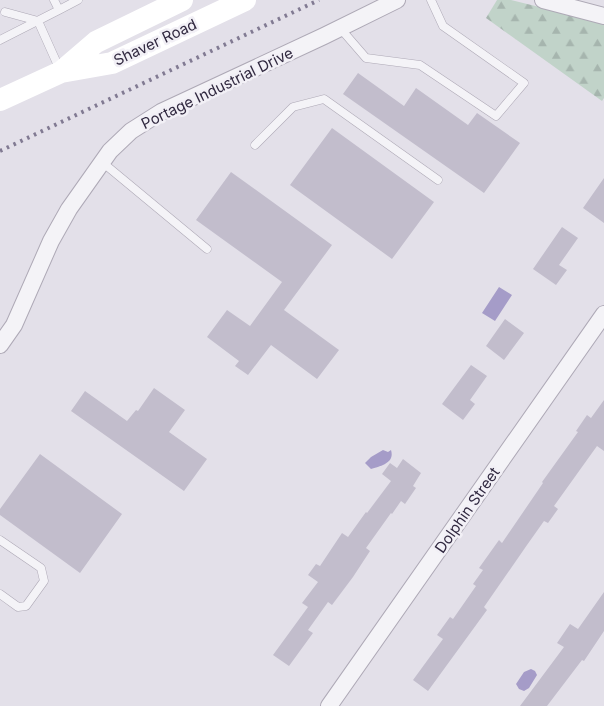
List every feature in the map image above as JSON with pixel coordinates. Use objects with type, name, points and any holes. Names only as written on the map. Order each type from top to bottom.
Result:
[{"type":"main road","name":"Shaver Road","points":[[61,72],[96,42],[182,0]]},
{"type":"main road","name":"Shaver Road","points":[[0,100],[61,72],[112,63],[245,0]]},
{"type":"street","name":"Portage Industrial Drive","points":[[0,345],[14,325],[51,240],[69,209],[110,151],[131,131],[161,112],[396,0]]},
{"type":"street","points":[[543,0],[604,16]]},
{"type":"street","name":"Dolphin Street","points":[[330,706],[604,314]]},
{"type":"lane","points":[[54,0],[59,10]]},
{"type":"lane","points":[[0,40],[78,0]]},
{"type":"lane","points":[[340,28],[366,58],[420,65],[496,116],[524,83],[442,26],[432,0]]},
{"type":"lane","points":[[6,12],[38,20]]},
{"type":"lane","points":[[38,20],[61,72]]},
{"type":"lane","points":[[255,145],[293,107],[324,99],[438,180]]},
{"type":"lane","points":[[102,162],[206,249]]},
{"type":"lane","points":[[0,540],[41,568],[44,580],[26,606],[18,607],[0,594]]},
{"type":"green space","points":[[497,0],[511,0],[604,23],[604,98],[602,101],[486,18]]},
{"type":"shaded area","points":[[499,287],[512,295],[495,321],[482,313]]},
{"type":"shaded area","points":[[383,450],[388,452],[391,450],[391,458],[379,467],[371,469],[365,463]]},
{"type":"shaded area","points":[[531,669],[537,675],[529,688],[524,691],[519,689],[516,684],[524,672]]},
{"type":"building","points":[[358,73],[404,106],[416,88],[468,125],[477,113],[520,143],[484,193],[343,94]]},
{"type":"building","points":[[332,128],[434,202],[392,259],[290,185]]},
{"type":"building","points":[[231,172],[332,245],[284,310],[339,350],[317,379],[271,345],[248,375],[235,366],[239,361],[207,337],[227,310],[250,326],[282,282],[196,220]]},
{"type":"building","points":[[604,178],[604,223],[583,208]]},
{"type":"building","points":[[562,227],[578,238],[559,265],[567,270],[556,285],[533,269]]},
{"type":"building","points":[[505,319],[524,333],[504,360],[486,346]]},
{"type":"building","points":[[471,365],[487,376],[470,400],[475,404],[463,420],[442,404]]},
{"type":"building","points":[[154,388],[185,410],[169,432],[207,459],[184,491],[71,411],[85,391],[127,421],[136,410],[138,411]]},
{"type":"building","points":[[604,400],[604,451],[597,446],[554,506],[558,509],[548,523],[544,521],[484,607],[487,610],[428,691],[413,680],[443,639],[437,635],[450,617],[453,619],[476,586],[473,584],[483,570],[479,568],[499,540],[502,543],[578,432],[576,431],[587,415],[591,418]]},
{"type":"building","points":[[40,454],[122,514],[80,573],[0,515],[0,509]]},
{"type":"building","points":[[403,459],[421,473],[413,486],[416,488],[405,504],[401,501],[391,513],[366,548],[370,551],[332,605],[328,602],[308,630],[313,633],[289,666],[273,655],[308,607],[302,603],[318,582],[308,575],[316,564],[320,566],[342,533],[348,537],[391,481],[382,474],[390,463],[397,468]]},
{"type":"building","points":[[604,592],[604,631],[584,661],[582,660],[547,706],[520,706],[564,647],[557,643],[570,624],[578,629]]},
{"type":"railway","points":[[0,151],[319,0]]}]
